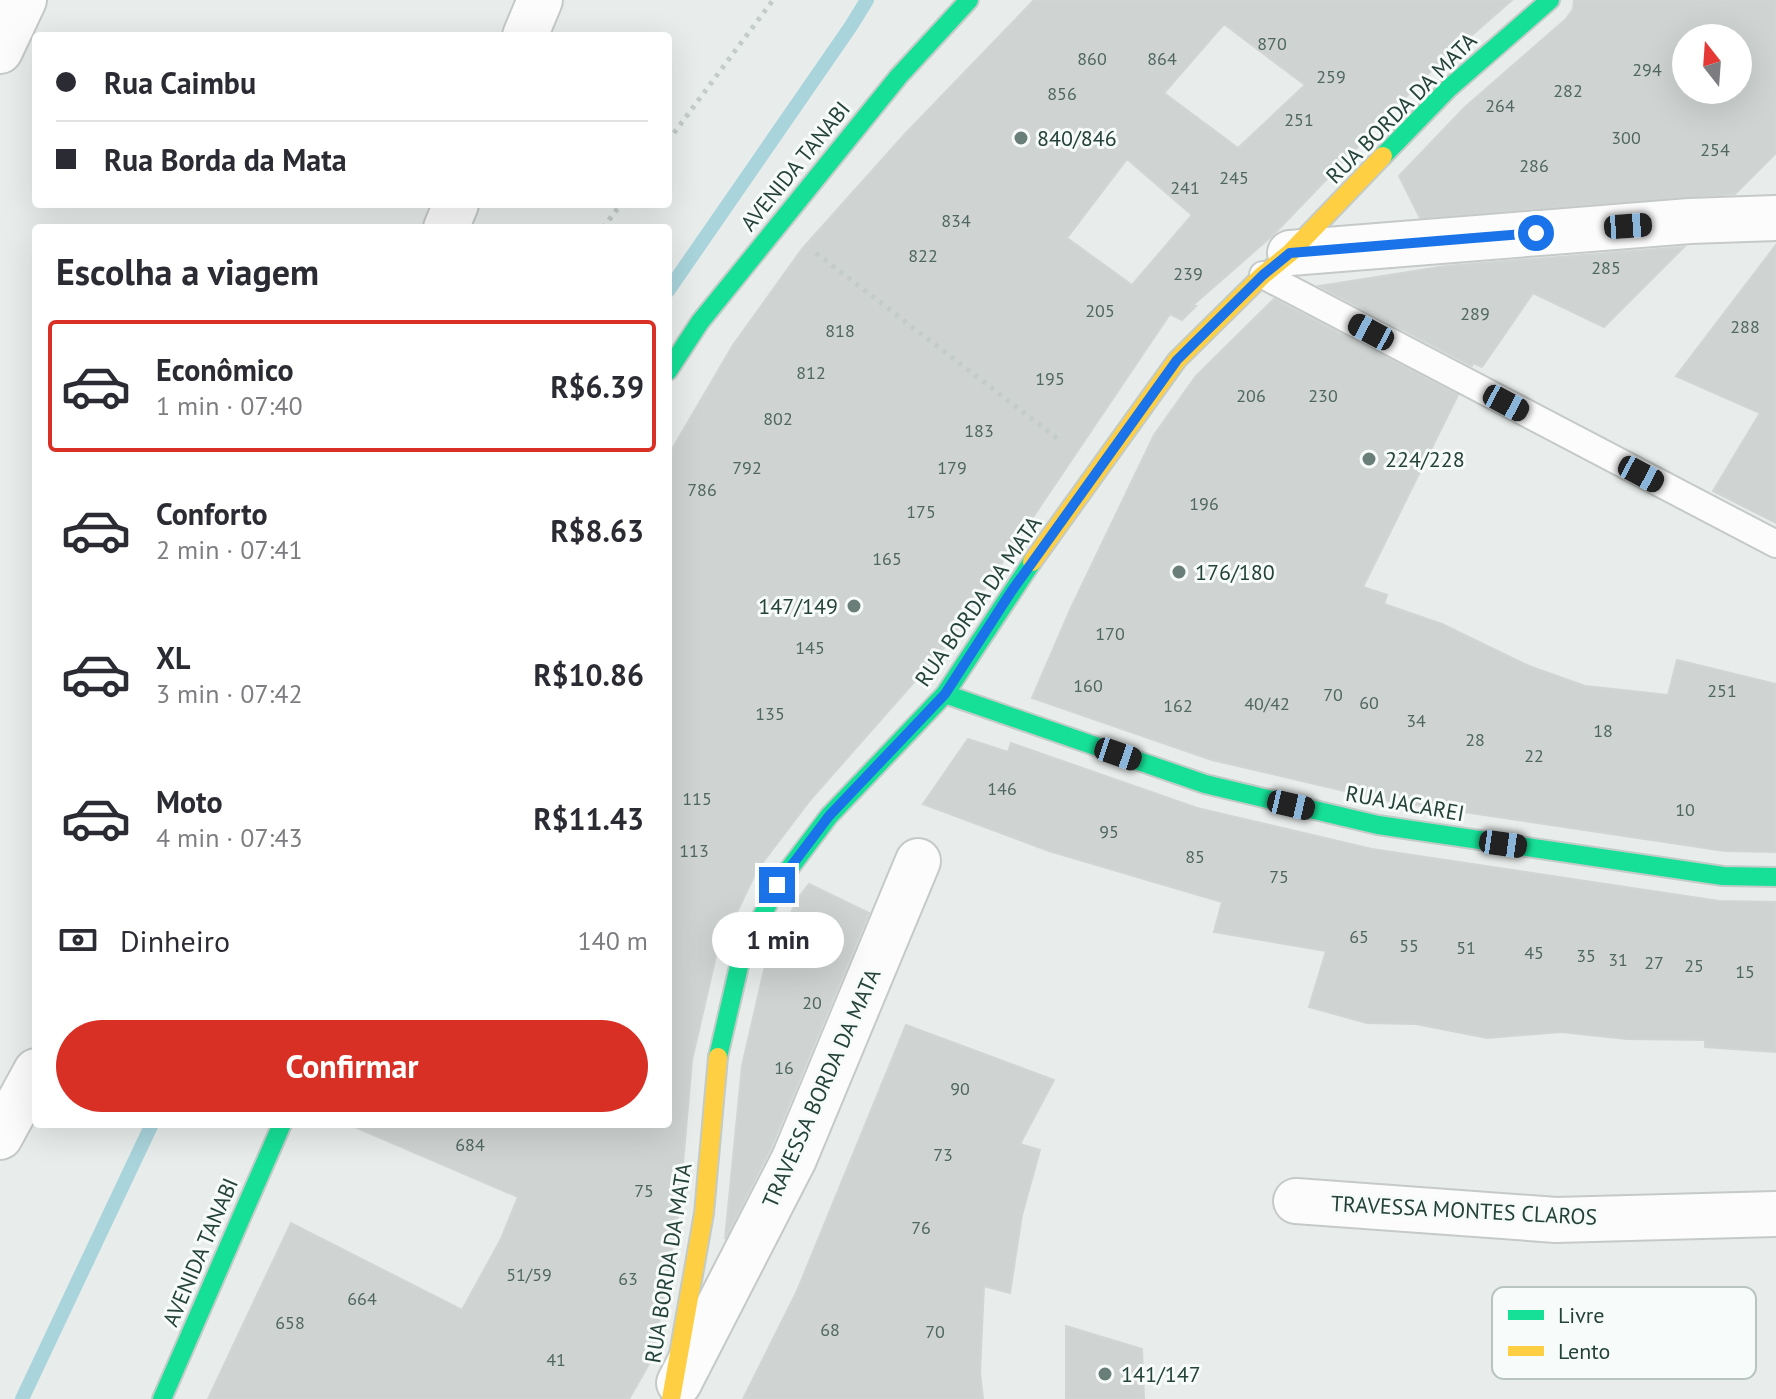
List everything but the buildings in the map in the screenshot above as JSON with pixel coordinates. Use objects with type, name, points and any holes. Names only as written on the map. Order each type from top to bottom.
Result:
[{"type":"street","points":[[0,51],[24,0]]},
{"type":"street","points":[[527,32],[540,0]]},
{"type":"street","name":"AVENIDA TANABI","points":[[672,365],[700,322],[889,88],[969,0]]},
{"type":"street","name":"RUA BORDA DA MATA","points":[[672,1397],[704,1213],[717,1062],[740,962],[777,885],[829,816],[945,694],[1011,592],[1177,360],[1448,89],[1550,0]]},
{"type":"street","points":[[1276,264],[1690,221],[1776,218]]},
{"type":"street","name":"RUA JACAREI","points":[[945,694],[1205,784],[1378,825],[1723,876],[1776,877]]},
{"type":"street","name":"TRAVESSA BORDA DA MATA","points":[[672,1397],[794,1159],[918,861]]},
{"type":"street","points":[[0,1137],[32,1078]]},
{"type":"street","name":"AVENIDA TANABI","points":[[162,1399],[280,1128]]},
{"type":"street","name":"TRAVESSA MONTES CLAROS","points":[[1296,1201],[1556,1220],[1776,1214]]},
{"type":"lane","points":[[1276,264],[1776,544]]},
{"type":"path","points":[[672,136],[773,0]]},
{"type":"path","points":[[806,245],[1098,470]]},
{"type":"waterway","points":[[672,285],[867,0]]},
{"type":"waterway","points":[[22,1399],[150,1128]]},
{"type":"traffic: fast","points":[[672,365],[700,322],[899,76],[969,0]]},
{"type":"traffic: fast","points":[[1383,156],[1448,89],[1550,0]]},
{"type":"traffic: fast","points":[[718,1057],[740,962],[777,885],[829,816],[945,694],[1032,562]]},
{"type":"traffic: fast","points":[[945,694],[1205,784],[1378,825],[1723,876],[1776,877]]},
{"type":"traffic: fast","points":[[162,1399],[280,1128]]},
{"type":"traffic: slow","points":[[1032,562],[1177,360],[1263,275],[1290,253],[1383,156]]},
{"type":"traffic: slow","points":[[671,1399],[704,1213],[718,1057]]},
{"type":"place","name":"840/846","points":[[1021,138]]},
{"type":"place","name":"224/228","points":[[1369,459]]},
{"type":"place","name":"176/180","points":[[1179,572]]},
{"type":"place","name":"147/149","points":[[854,606]]},
{"type":"place","name":"141/147","points":[[1105,1374]]},
{"type":"route","points":[[777,885],[829,816],[945,694],[1011,592],[1177,360],[1263,275],[1290,253],[1536,233]]}]
